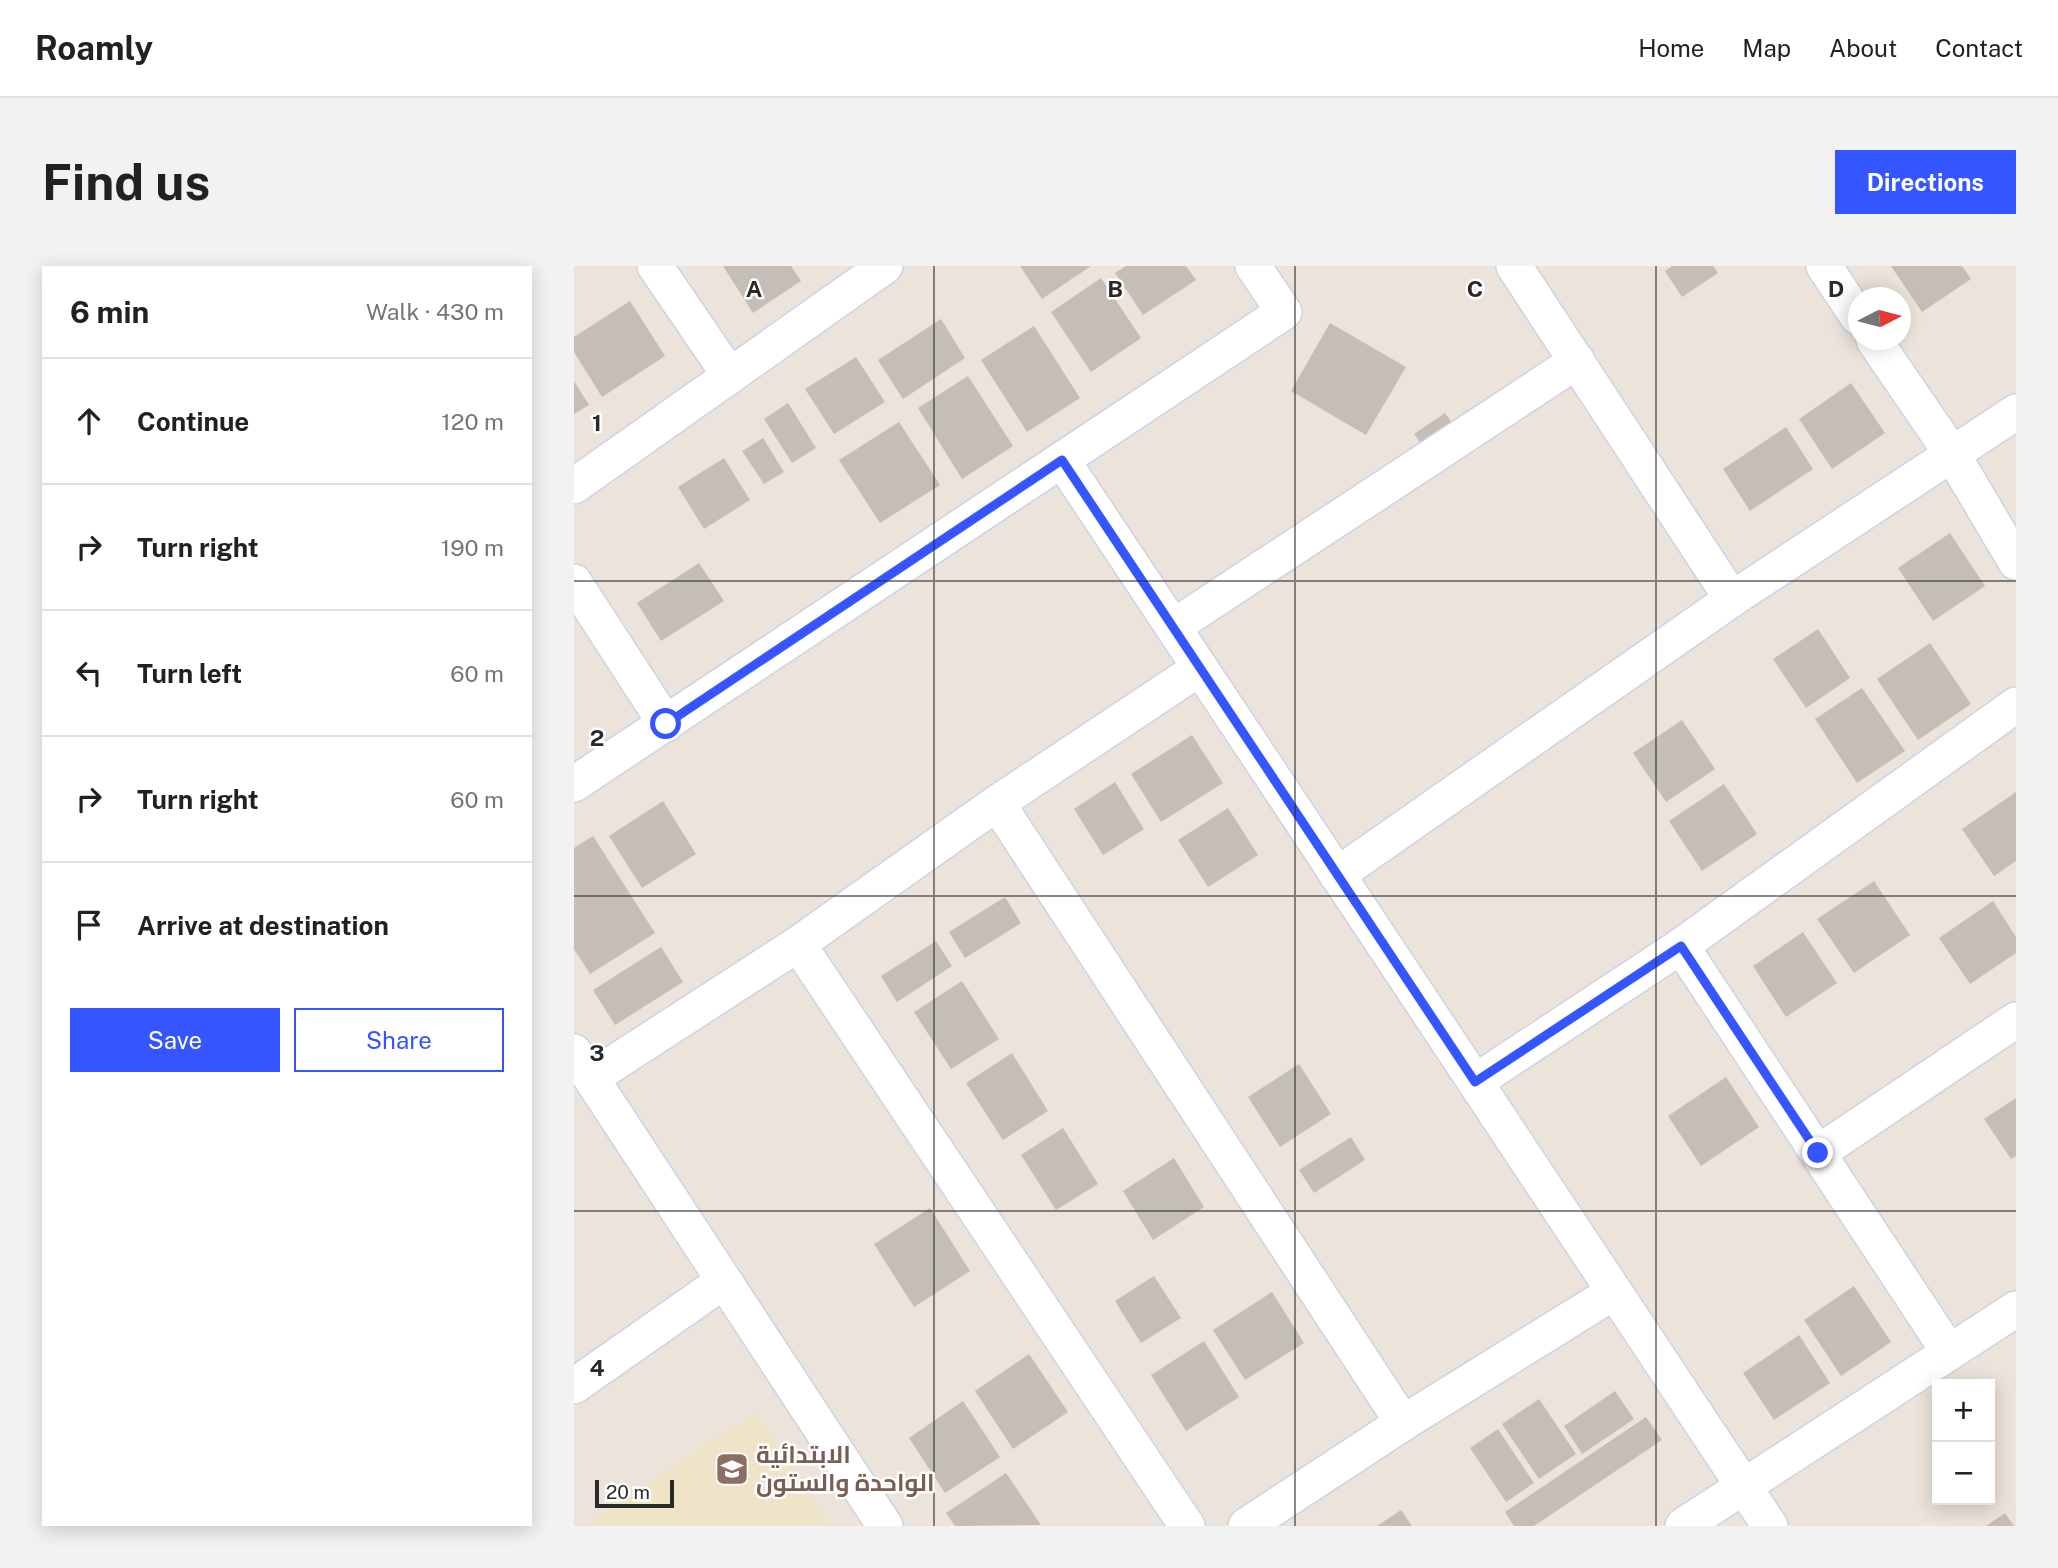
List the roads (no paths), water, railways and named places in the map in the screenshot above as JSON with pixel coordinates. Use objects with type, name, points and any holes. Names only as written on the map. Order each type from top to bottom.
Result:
[{"type":"street","points":[[654,266],[730,376]]},
{"type":"street","points":[[574,486],[885,266]]},
{"type":"street","points":[[574,785],[1284,312],[1253,266]]},
{"type":"street","points":[[1514,266],[1732,599]]},
{"type":"street","points":[[1824,266],[1848,302]]},
{"type":"street","points":[[1881,350],[1952,454],[2016,562]]},
{"type":"street","points":[[1173,627],[1577,361]]},
{"type":"street","points":[[1337,875],[1732,599],[2016,412]]},
{"type":"street","points":[[1062,460],[1770,1526]]},
{"type":"street","points":[[574,582],[666,724]]},
{"type":"street","points":[[885,1526],[582,1065],[798,944],[997,803],[1200,668]]},
{"type":"street","points":[[1475,1082],[1681,946],[2016,705]]},
{"type":"street","points":[[997,803],[1403,1423]]},
{"type":"street","points":[[798,944],[1186,1526]]},
{"type":"street","points":[[1681,946],[1949,1352]]},
{"type":"street","points":[[1818,1153],[2016,1020]]},
{"type":"street","points":[[574,1386],[724,1281]]},
{"type":"street","points":[[1246,1526],[1403,1423],[1614,1292]]},
{"type":"street","points":[[1683,1526],[2016,1309]]},
{"type":"place","name":"الابتدائية الواحدة والستون","points":[[732,1469]]}]
